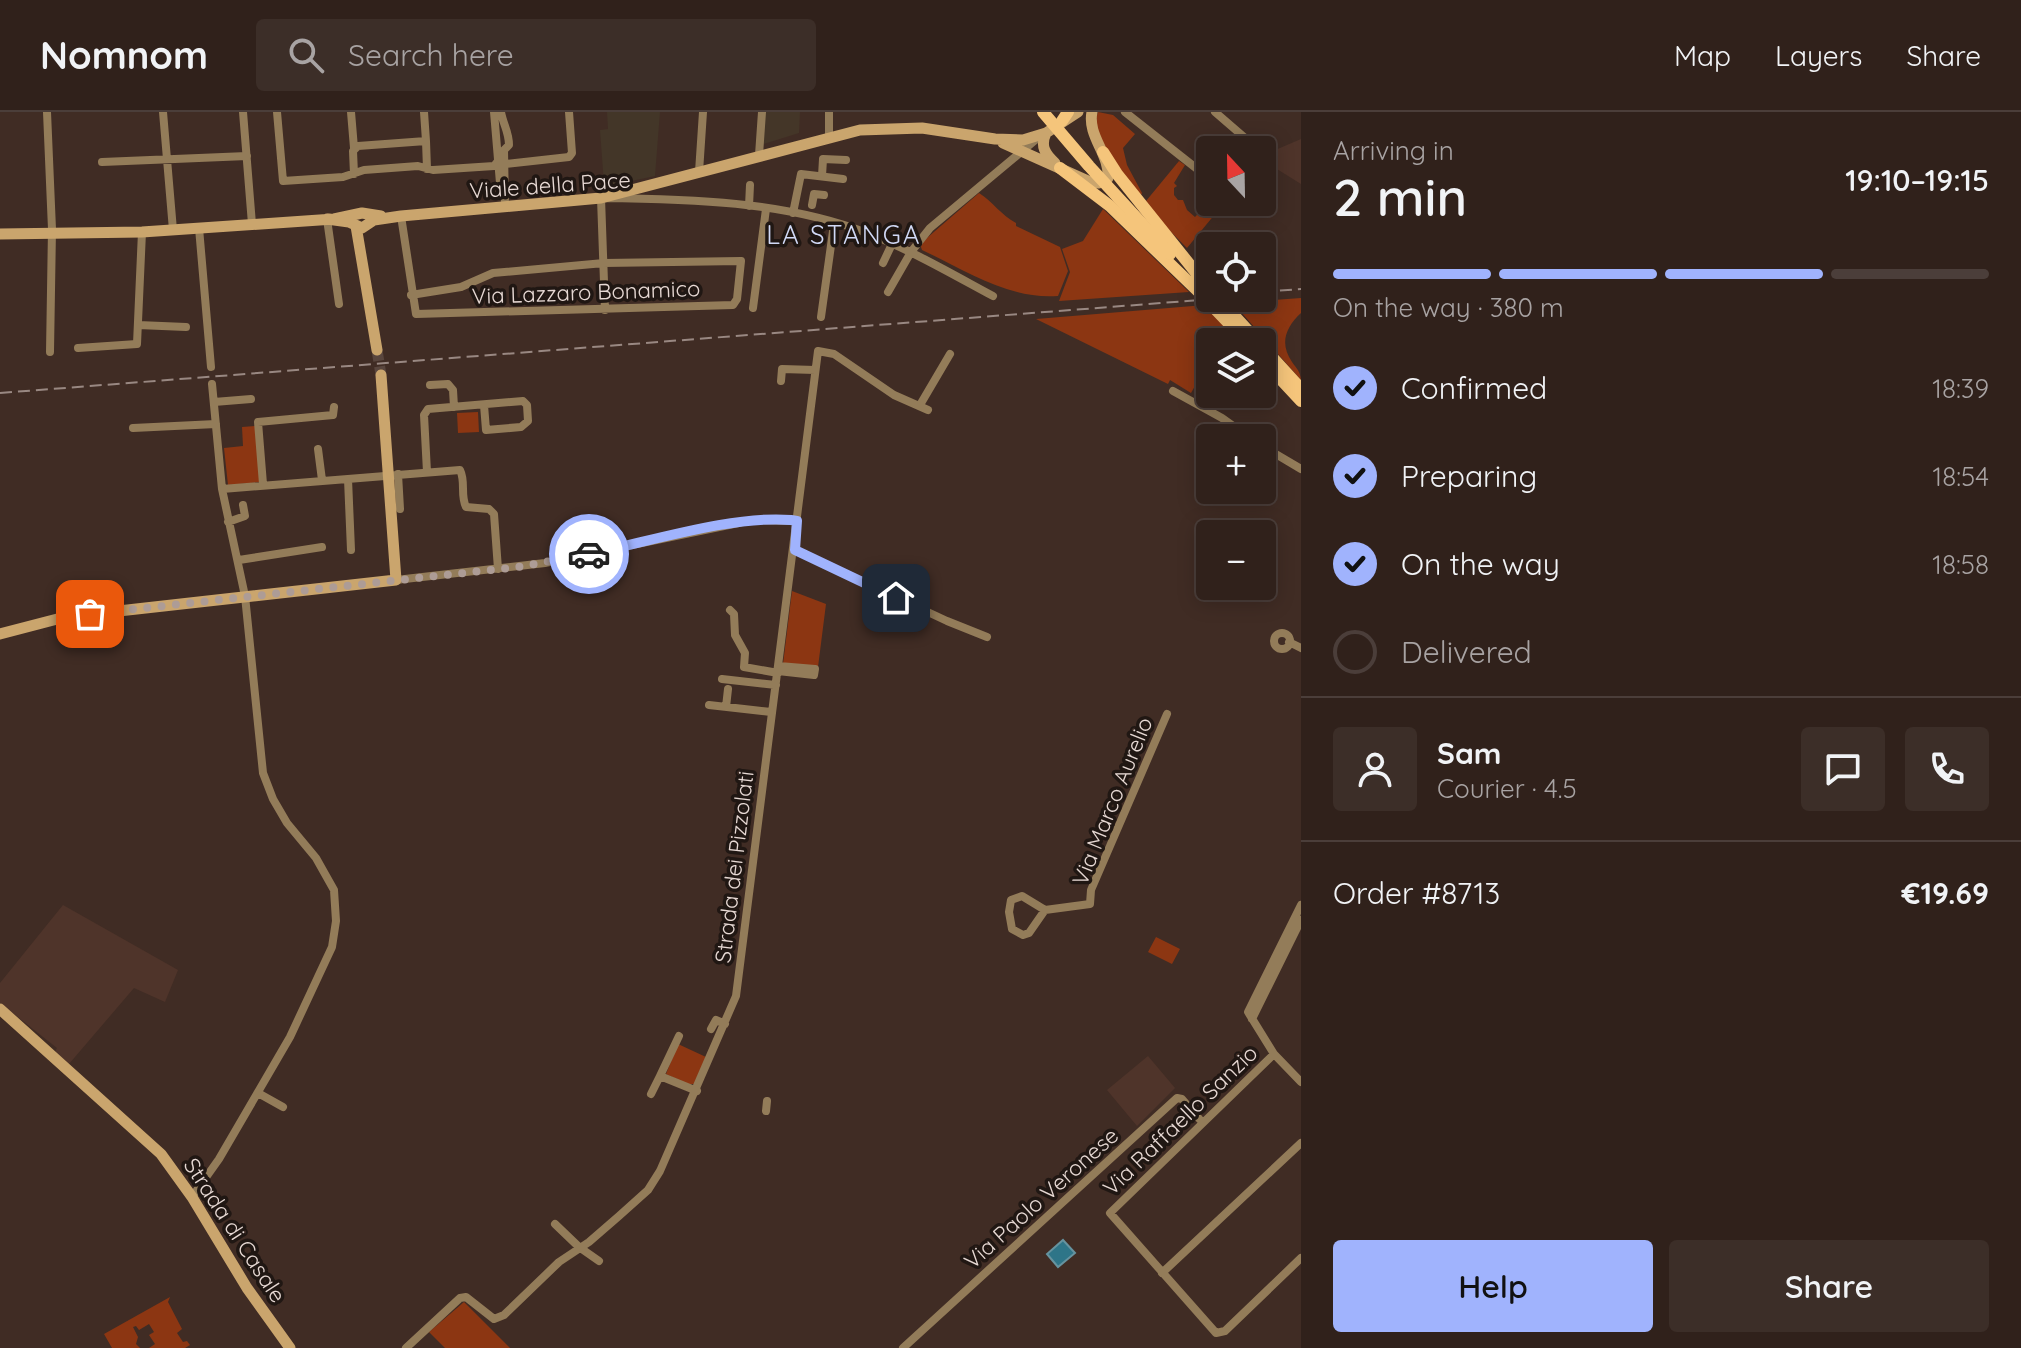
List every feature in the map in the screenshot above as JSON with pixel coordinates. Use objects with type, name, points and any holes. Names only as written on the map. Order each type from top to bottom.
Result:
[{"type":"main road","points":[[1043,112],[1196,280]]},
{"type":"main road","points":[[1092,112],[1095,137],[1103,152],[1166,250]]},
{"type":"main road","points":[[601,198],[860,130],[922,128],[1023,140],[1046,133],[1069,115],[1095,137]]},
{"type":"main road","points":[[1046,133],[1043,141],[1045,154],[1166,250]]},
{"type":"main road","points":[[995,139],[1092,183],[1105,181],[1109,176],[1103,152]]},
{"type":"main road","name":"Viale della Pace","points":[[0,234],[142,232],[327,219],[362,222],[601,198]]},
{"type":"main road","points":[[362,222],[361,245],[377,350]]},
{"type":"main road","points":[[1226,312],[1240,328]]},
{"type":"main road","points":[[1229,312],[1242,328]]},
{"type":"main road","points":[[1276,365],[1301,389]]},
{"type":"main road","points":[[1276,374],[1301,401]]},
{"type":"main road","points":[[0,634],[65,617],[396,580],[392,475],[381,375]]},
{"type":"main road","name":"Strada di Casale","points":[[0,1009],[161,1154],[192,1197],[247,1288],[290,1348]]},
{"type":"street","points":[[47,112],[52,235],[50,352]]},
{"type":"street","points":[[163,112],[173,230]]},
{"type":"street","points":[[243,112],[252,224]]},
{"type":"street","points":[[283,112],[277,112],[283,181],[354,174],[364,170],[494,166],[501,162],[569,157],[572,153],[569,112]]},
{"type":"street","points":[[351,112],[354,174]]},
{"type":"street","points":[[424,112],[427,169]]},
{"type":"street","points":[[494,112],[501,162],[500,194],[505,207]]},
{"type":"street","points":[[501,112],[509,132],[509,145],[501,162]]},
{"type":"street","points":[[699,172],[703,112]]},
{"type":"street","points":[[759,155],[762,112]]},
{"type":"street","points":[[829,112],[829,137]]},
{"type":"street","points":[[1125,112],[1196,168]]},
{"type":"street","points":[[1215,112],[1243,136]]},
{"type":"street","points":[[888,292],[911,252],[930,228],[1046,133]]},
{"type":"street","points":[[354,148],[426,141]]},
{"type":"street","points":[[102,162],[247,156]]},
{"type":"street","points":[[822,176],[823,159],[846,160]]},
{"type":"street","points":[[793,213],[801,174],[843,179]]},
{"type":"street","points":[[749,206],[750,185]]},
{"type":"street","points":[[811,211],[814,194],[824,195]]},
{"type":"street","points":[[601,198],[605,310]]},
{"type":"street","name":"Viale della Pace","points":[[601,198],[749,206],[793,213],[811,211],[834,224],[911,252],[993,296]]},
{"type":"street","points":[[753,308],[766,209]]},
{"type":"street","points":[[401,216],[411,295],[461,287],[493,273],[604,263]]},
{"type":"street","points":[[327,219],[339,304]]},
{"type":"street","points":[[821,317],[834,224]]},
{"type":"street","points":[[199,228],[211,367]]},
{"type":"street","points":[[78,348],[137,344],[142,232]]},
{"type":"street","points":[[883,263],[892,244]]},
{"type":"street","name":"Via Lazzaro Bonamico","points":[[411,295],[416,314],[733,305],[737,299],[741,261],[604,263]]},
{"type":"street","points":[[138,325],[186,327]]},
{"type":"street","name":"Strada dei Pizzolati","points":[[406,1348],[460,1298],[466,1297],[494,1319],[504,1315],[648,1190],[663,1166],[736,996],[818,351],[834,354],[894,395],[924,408],[950,354]]},
{"type":"street","points":[[781,381],[782,369],[815,370]]},
{"type":"street","points":[[192,1197],[213,1168],[290,1037],[332,947],[336,905],[328,877],[287,823],[263,773],[245,596],[222,489],[212,384]]},
{"type":"street","points":[[430,385],[448,384],[453,390],[454,407]]},
{"type":"street","points":[[1173,391],[1230,424]]},
{"type":"street","points":[[214,402],[251,399]]},
{"type":"street","points":[[427,472],[424,413],[428,409],[523,401],[527,405],[528,421],[521,427],[486,430],[484,405]]},
{"type":"street","points":[[263,484],[258,422],[333,415],[334,407]]},
{"type":"street","points":[[133,428],[216,424]]},
{"type":"street","points":[[318,449],[322,480]]},
{"type":"street","points":[[1276,454],[1301,469]]},
{"type":"street","points":[[222,489],[460,470],[466,507],[489,509],[494,514],[498,569]]},
{"type":"street","points":[[392,475],[400,509]]},
{"type":"street","points":[[348,479],[351,550]]},
{"type":"street","points":[[228,522],[245,516],[243,505]]},
{"type":"street","points":[[396,580],[545,563],[753,520],[797,521]]},
{"type":"street","points":[[239,560],[322,547]]},
{"type":"street","points":[[795,550],[948,625],[987,637]]},
{"type":"street","points":[[730,610],[734,614],[735,635],[745,653],[744,667],[815,669],[814,675]]},
{"type":"street","points":[[1289,642],[1301,648]]},
{"type":"street","points":[[722,679],[776,685]]},
{"type":"street","points":[[726,707],[728,689]]},
{"type":"street","points":[[709,705],[771,712]]},
{"type":"street","name":"Via Marco Aurelio","points":[[1045,910],[1090,904],[1091,890],[1167,714]]},
{"type":"street","points":[[1022,896],[1045,910],[1029,933],[1023,935],[1012,929],[1009,903],[1015,897],[1022,896]]},
{"type":"street","points":[[1250,1015],[1301,905]]},
{"type":"street","points":[[1250,1015],[1301,920]]},
{"type":"street","points":[[1250,1015],[1274,1054],[1301,1082]]},
{"type":"street","points":[[711,1029],[716,1020],[725,1024]]},
{"type":"street","points":[[651,1094],[679,1036]]},
{"type":"street","name":"Via Raffaello Sanzio","points":[[1162,1273],[1110,1213],[1274,1054]]},
{"type":"street","points":[[660,1076],[697,1091]]},
{"type":"street","points":[[258,1093],[283,1107]]},
{"type":"street","name":"Via Paolo Veronese","points":[[903,1348],[1177,1098],[1182,1099],[1202,1122]]},
{"type":"street","points":[[1301,1143],[1162,1273],[1216,1333],[1225,1331],[1301,1258]]},
{"type":"street","points":[[555,1224],[599,1261]]},
{"type":"shaded area","points":[[607,112],[660,112],[655,176],[604,184],[600,130],[608,129]]},
{"type":"shaded area","points":[[762,112],[800,112],[799,133],[760,145]]},
{"type":"shaded area","points":[[1098,112],[1113,115],[1135,134],[1123,148],[1141,195],[1104,144],[1097,122]]},
{"type":"shaded area","points":[[1301,139],[1301,184],[1276,168],[1276,150]]},
{"type":"shaded area","points":[[1179,161],[1185,165],[1174,183],[1177,186],[1174,195],[1178,200],[1183,200],[1187,210],[1195,217],[1213,216],[1200,232],[1196,232],[1196,237],[1187,248],[1161,222],[1146,201]]},
{"type":"shaded area","points":[[979,193],[1016,226],[1060,247],[1068,271],[1058,296],[1040,296],[1005,288],[922,250],[920,244]]},
{"type":"shaded area","points":[[1103,209],[1189,292],[1059,301],[1070,272],[1062,249],[1083,241]]},
{"type":"shaded area","points":[[1301,298],[1301,313],[1291,324],[1285,342],[1301,380],[1276,352],[1276,328],[1255,328],[1241,312],[1276,312],[1276,300]]},
{"type":"shaded area","points":[[1196,306],[1196,312],[1212,312],[1227,328],[1196,328],[1196,384],[1191,393],[1170,380],[1168,384],[1036,319]]},
{"type":"shaded area","points":[[478,412],[479,432],[458,433],[457,413]]},
{"type":"shaded area","points":[[255,426],[260,482],[228,485],[224,448],[243,446],[242,427]]},
{"type":"shaded area","points":[[792,591],[826,604],[818,667],[783,664]]},
{"type":"shaded area","points":[[63,905],[178,970],[165,1002],[134,988],[69,1064],[55,1052],[57,1048],[0,1003],[0,983]]},
{"type":"shaded area","points":[[1156,937],[1180,949],[1172,964],[1148,952]]},
{"type":"shaded area","points":[[678,1044],[706,1057],[694,1084],[666,1074]]},
{"type":"shaded area","points":[[1148,1056],[1175,1088],[1137,1126],[1107,1090]]},
{"type":"shaded area","points":[[170,1297],[168,1302],[182,1329],[177,1333],[183,1342],[187,1341],[190,1345],[185,1348],[149,1348],[155,1344],[149,1335],[154,1332],[149,1324],[139,1330],[133,1327],[138,1337],[136,1344],[140,1348],[112,1348],[104,1334]]},
{"type":"shaded area","points":[[464,1302],[510,1348],[445,1348],[429,1332]]},
{"type":"water","points":[[1063,1240],[1075,1253],[1058,1267],[1047,1254]]},
{"type":"tunnel","points":[[377,350],[381,375]]},
{"type":"railway","points":[[1276,291],[1301,289]]},
{"type":"railway","points":[[0,393],[1196,300]]},
{"type":"way so far","points":[[90,614],[518,567],[589,554]]},
{"type":"district","name":"LA STANGA","points":[[844,234]]},
{"type":"route","points":[[589,554],[722,525],[753,520],[791,520],[797,521],[795,550],[896,598]]}]
